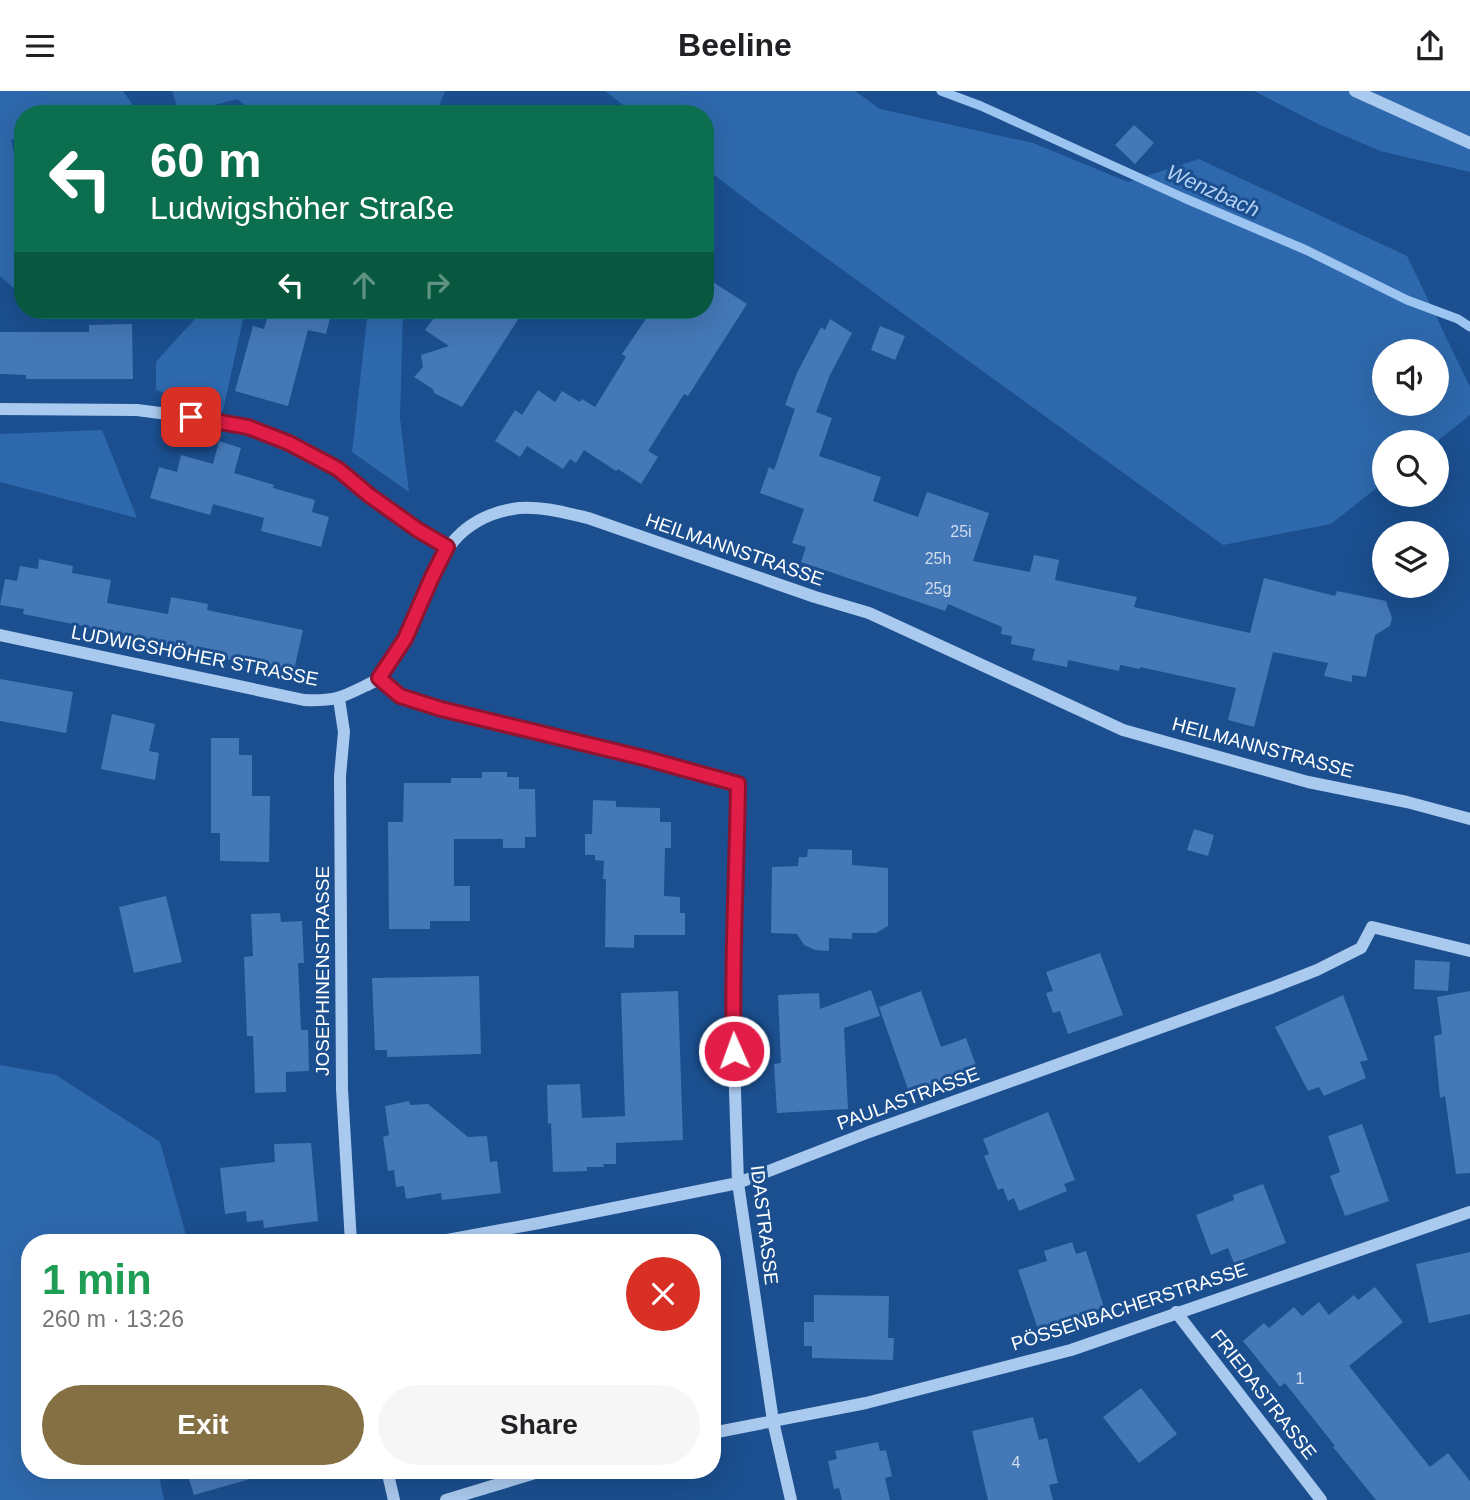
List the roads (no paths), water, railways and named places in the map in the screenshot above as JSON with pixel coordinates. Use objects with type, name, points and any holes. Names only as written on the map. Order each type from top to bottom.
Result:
[{"type":"street","points":[[1355,91],[1470,143]]},
{"type":"street","points":[[0,409],[137,410],[248,427],[289,443],[338,469],[369,495],[447,547]]},
{"type":"street","name":"HEILMANNSTRASSE","points":[[447,547],[478,520],[496,513],[526,508],[588,518],[815,597],[869,613],[1123,730],[1308,782],[1407,802],[1470,819]]},
{"type":"street","name":"LUDWIGSHÖHER STRASSE","points":[[0,635],[293,698],[322,701],[339,699],[379,678],[405,639],[447,547]]},
{"type":"street","name":"IDASTRASSE","points":[[379,678],[400,696],[441,709],[644,758],[738,784],[732,998],[738,1183],[773,1421],[791,1500]]},
{"type":"street","name":"JOSEPHINENSTRASSE","points":[[339,699],[344,732],[341,776],[342,1089],[350,1234]]},
{"type":"street","name":"PAULASTRASSE","points":[[480,1234],[738,1183],[869,1132],[1317,970],[1362,948],[1372,927],[1470,951]]},
{"type":"street","name":"PÖSSENBACHERSTRASSE","points":[[721,1431],[866,1403],[1071,1350],[1470,1212]]},
{"type":"street","name":"FRIEDASTRASSE","points":[[1176,1312],[1321,1500]]},
{"type":"street","points":[[389,1479],[394,1500]]},
{"type":"street","points":[[446,1500],[515,1479]]},
{"type":"waterway","name":"Wenzbach","points":[[941,91],[981,106],[1306,250],[1407,300],[1458,319],[1470,327]]}]
